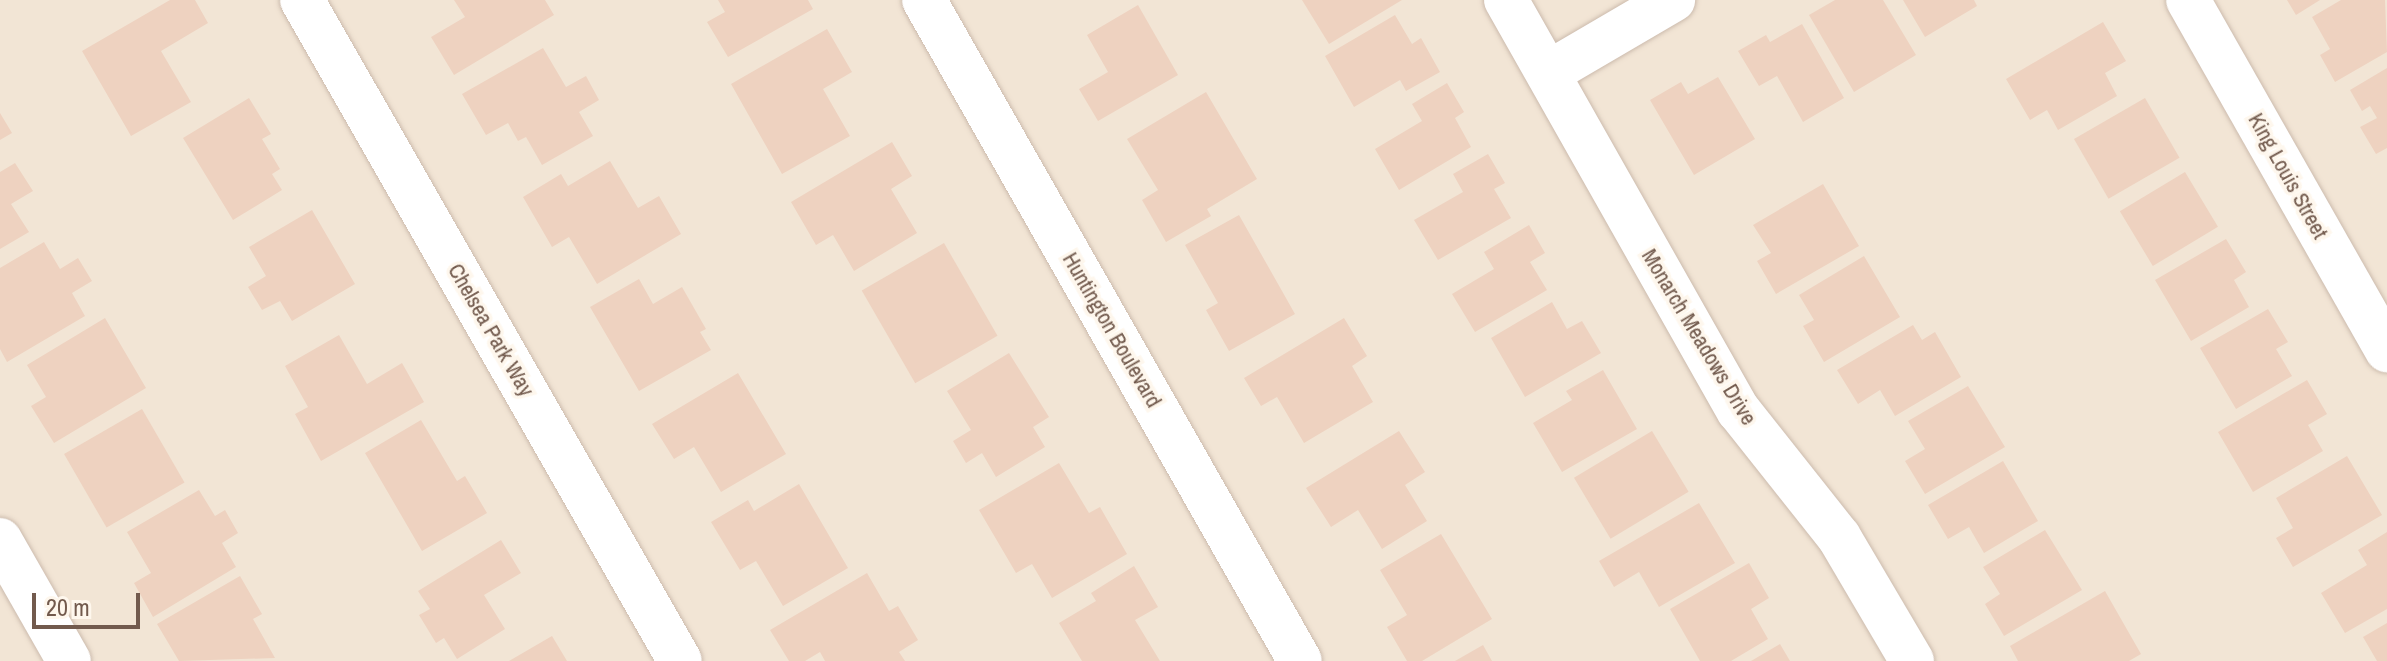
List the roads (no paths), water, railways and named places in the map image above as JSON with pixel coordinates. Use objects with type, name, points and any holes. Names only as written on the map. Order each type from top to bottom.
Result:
[{"type":"street","name":"Chelsea Park Way","points":[[302,0],[680,661]]},
{"type":"street","name":"Huntington Boulevard","points":[[924,0],[1300,661]]},
{"type":"street","name":"Monarch Meadows Drive","points":[[1506,0],[1739,411],[1839,537],[1912,661]]},
{"type":"street","points":[[1548,73],[1673,0]]},
{"type":"street","name":"King Louis Street","points":[[2188,0],[2387,351]]},
{"type":"street","points":[[6,566],[69,661]]}]
